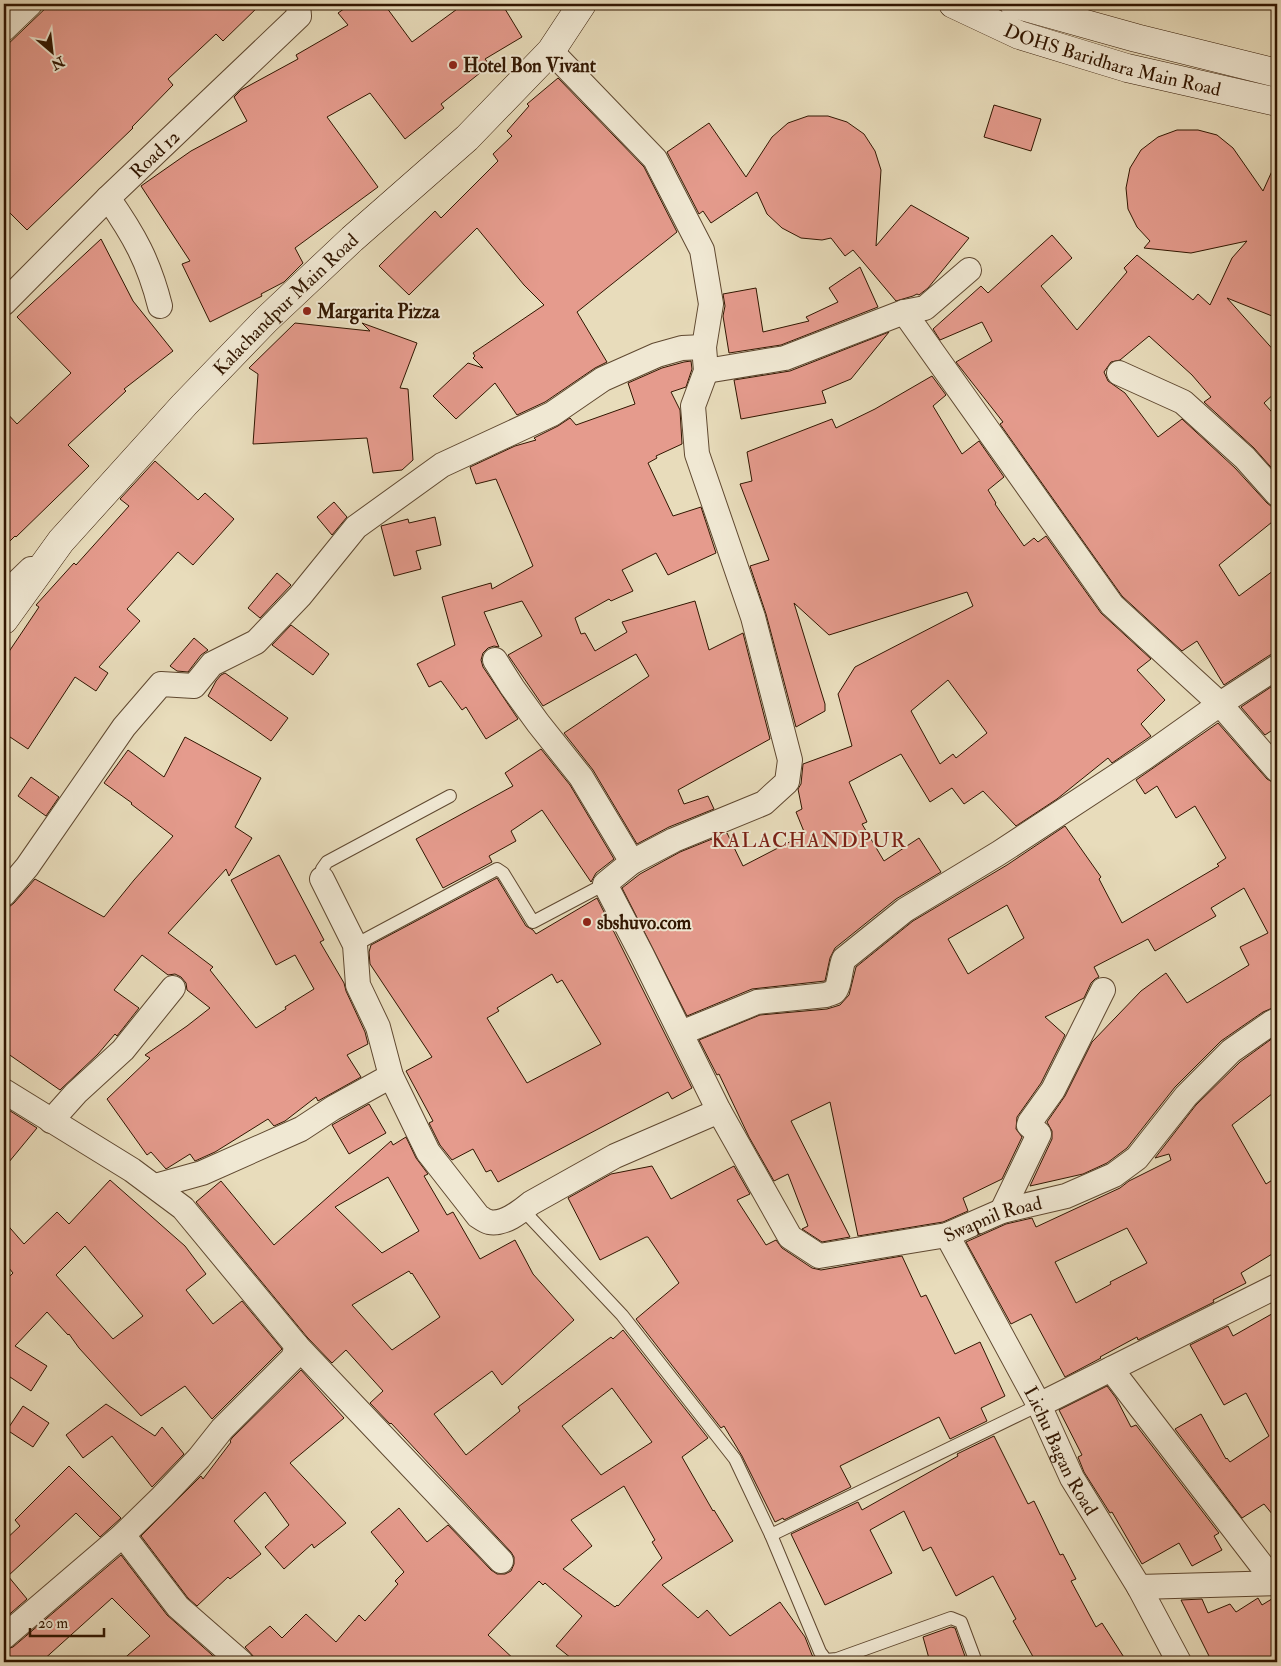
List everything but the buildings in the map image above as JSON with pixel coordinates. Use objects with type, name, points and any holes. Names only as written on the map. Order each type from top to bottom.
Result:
[{"type":"street","points":[[4,29],[30,4]]},
{"type":"street","name":"Kalachandpur Main Road","points":[[4,620],[61,541],[184,405],[266,320],[352,239],[467,138],[551,52],[582,4]]},
{"type":"street","name":"DOHS Baridhara Main Road","points":[[953,4],[1019,35],[1127,68],[1277,102]]},
{"type":"street","name":"DOHS Baridhara Main Road","points":[[1014,4],[1136,38],[1277,73]]},
{"type":"street","name":"Road 12","points":[[4,302],[302,8]]},
{"type":"street","points":[[551,52],[655,159],[702,250],[711,304],[704,347],[706,371],[694,406],[696,454],[753,617],[790,760],[788,782],[764,803],[674,840],[632,862],[605,884]]},
{"type":"street","points":[[108,198],[130,230],[148,264],[160,306]]},
{"type":"street","points":[[706,371],[785,358],[904,312],[925,308],[969,270]]},
{"type":"street","points":[[904,312],[1112,605],[1220,704],[1277,770]]},
{"type":"street","points":[[4,894],[28,867],[124,727],[161,684],[194,686],[212,664],[256,642],[300,596],[356,527],[442,465],[552,414],[603,379],[657,356],[682,348],[704,347]]},
{"type":"street","points":[[1119,373],[1183,402],[1245,458],[1277,494]]},
{"type":"street","points":[[4,595],[61,541]]},
{"type":"street","points":[[495,660],[538,723],[581,777],[632,862]]},
{"type":"street","points":[[681,1032],[757,1002],[826,995],[834,992],[844,960],[905,910],[999,853],[1144,758],[1220,704],[1277,667]]},
{"type":"street","points":[[322,879],[355,945],[358,985],[378,1027],[390,1076],[428,1152],[478,1216],[488,1222],[502,1222],[531,1203],[616,1156],[719,1111]]},
{"type":"street","name":"Swapnil Road","points":[[605,884],[719,1111],[790,1237],[818,1256],[947,1235],[1002,1211],[1066,1196],[1114,1176],[1137,1158],[1186,1096],[1231,1051],[1277,1020]]},
{"type":"street","points":[[51,1121],[76,1093],[124,1050],[173,988]]},
{"type":"street","points":[[1002,1211],[1039,1134],[1029,1125],[1030,1122],[1053,1090],[1103,990]]},
{"type":"street","points":[[155,1186],[202,1173],[301,1129],[390,1076]]},
{"type":"street","points":[[4,1091],[132,1170],[183,1208],[297,1346],[501,1561]]},
{"type":"street","name":"Lichu Bagan Road","points":[[947,1235],[1039,1405],[1072,1478],[1139,1587],[1179,1662]]},
{"type":"street","points":[[1039,1405],[1277,1286]]},
{"type":"street","points":[[4,1637],[123,1535],[162,1497],[199,1458],[222,1429],[293,1358],[297,1346]]},
{"type":"street","points":[[1110,1369],[1277,1584]]},
{"type":"street","points":[[123,1535],[178,1606],[241,1662]]},
{"type":"street","points":[[1139,1587],[1277,1584]]},
{"type":"lane","points":[[322,879],[322,869],[328,862],[450,796]]},
{"type":"lane","points":[[355,945],[497,869],[504,873],[533,922],[605,884]]},
{"type":"lane","points":[[523,1210],[622,1315],[735,1459],[820,1652],[826,1660],[837,1659],[951,1618],[961,1622],[976,1662]]},
{"type":"lane","points":[[770,1535],[1039,1405]]},
{"type":"place","name":"Hotel Bon Vivant","points":[[453,65]]},
{"type":"place","name":"Margarita Pizza","points":[[307,311]]},
{"type":"place","name":"sbshuvo.com","points":[[587,922]]},
{"type":"district","name":"KALACHANDPUR","points":[[809,840]]}]
